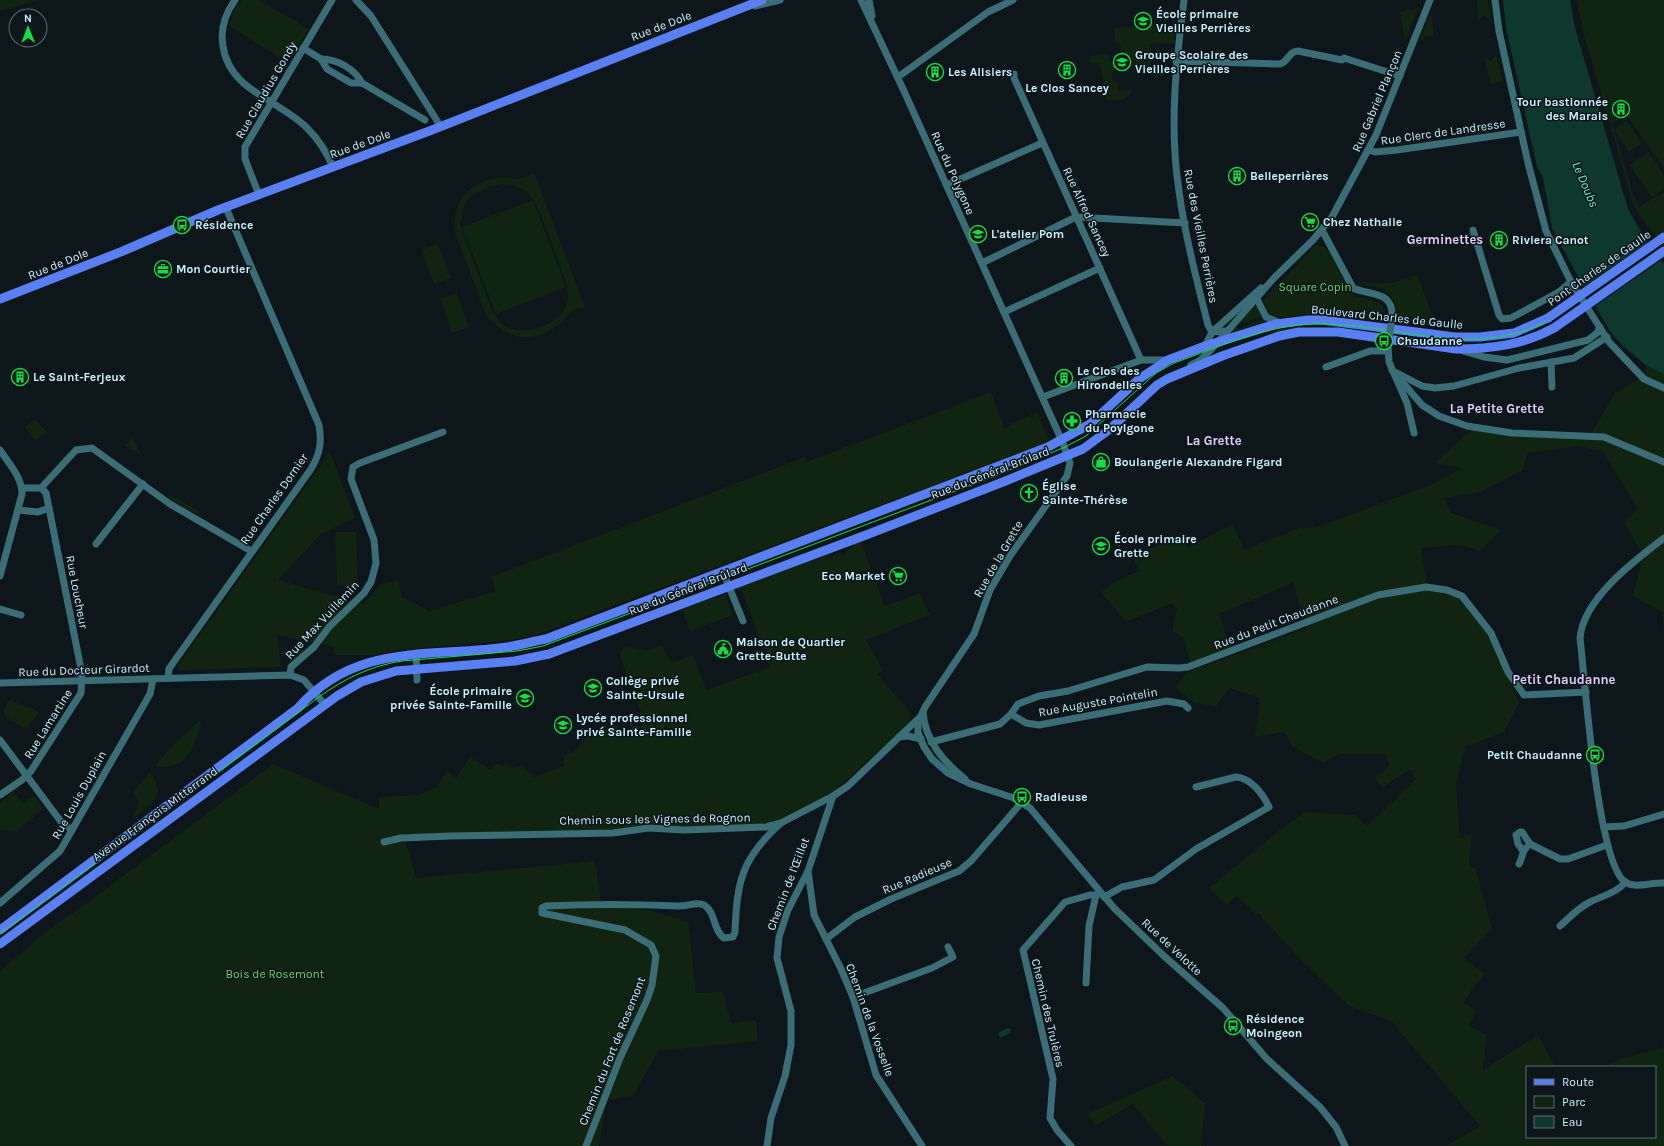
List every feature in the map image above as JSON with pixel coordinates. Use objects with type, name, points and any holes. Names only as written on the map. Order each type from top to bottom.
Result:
[{"type":"main road","name":"Rue de Dole","points":[[0,299],[123,251],[259,195],[441,127],[762,0]]},
{"type":"main road","name":"Pont Charles de Gaulle","points":[[1548,318],[1664,238]]},
{"type":"main road","name":"Pont Charles de Gaulle","points":[[1554,328],[1664,251]]},
{"type":"main road","name":"Boulevard Charles de Gaulle","points":[[1062,441],[1090,424],[1139,379],[1168,360],[1204,346],[1280,323],[1322,320],[1455,337],[1480,337],[1514,333],[1548,318]]},
{"type":"main road","name":"Boulevard Charles de Gaulle","points":[[1167,379],[1222,356],[1279,336],[1311,332],[1338,332],[1456,349],[1492,348],[1513,345],[1541,335],[1554,328]]},
{"type":"main road","points":[[1069,456],[1097,440],[1157,385],[1167,379]]},
{"type":"main road","name":"Rue du Général Brûlard","points":[[315,691],[350,669],[367,662],[388,657],[512,646],[546,639],[1062,441]]},
{"type":"main road","name":"Rue du Général Brûlard","points":[[325,705],[361,682],[390,673],[418,668],[515,660],[549,654],[1069,456]]},
{"type":"main road","name":"Avenue François Mitterrand","points":[[0,930],[298,708],[315,691]]},
{"type":"main road","name":"Avenue François Mitterrand","points":[[0,944],[325,705]]},
{"type":"street","points":[[235,0],[223,24],[223,52],[230,69],[244,84],[308,128],[325,151],[333,167]]},
{"type":"street","name":"Rue Claudius Gondy","points":[[259,195],[245,159],[245,147],[332,0]]},
{"type":"street","points":[[356,0],[371,16],[441,127]]},
{"type":"street","name":"Rue de Dole","points":[[728,13],[780,0]]},
{"type":"street","name":"Rue du Polygone","points":[[861,0],[898,77],[1069,456]]},
{"type":"street","name":"Rue du Polygone","points":[[869,0],[873,24]]},
{"type":"street","points":[[898,77],[988,12],[1014,0]]},
{"type":"street","name":"Rue des Vieilles Perrières","points":[[1184,0],[1176,61],[1175,151],[1179,190],[1185,223],[1207,323],[1212,332]]},
{"type":"street","name":"Rue Gabriel Plançon","points":[[1204,346],[1212,332],[1274,278],[1322,230],[1332,217],[1369,150],[1430,0]]},
{"type":"street","points":[[1495,0],[1499,31],[1521,132],[1546,231],[1572,284],[1609,342],[1644,379],[1664,388]]},
{"type":"street","points":[[303,48],[321,58],[331,59],[358,75],[362,83]]},
{"type":"street","points":[[1176,61],[1280,64],[1294,51],[1342,60],[1344,58],[1400,76]]},
{"type":"street","points":[[321,58],[327,69],[351,83],[362,83],[426,120]]},
{"type":"street","name":"Rue Alfred Sancey","points":[[1014,74],[1042,143],[1141,360]]},
{"type":"street","name":"Rue Clerc de Landresse","points":[[1369,150],[1375,152],[1398,150],[1521,132]]},
{"type":"street","points":[[947,185],[1042,143]]},
{"type":"street","name":"Rue Charles Dornier","points":[[168,678],[169,669],[173,663],[318,457],[321,435],[319,424],[226,208]]},
{"type":"street","points":[[982,263],[1076,217],[1185,223]]},
{"type":"street","points":[[1322,230],[1353,288],[1377,294],[1385,298],[1392,311],[1387,348],[1392,370],[1407,403],[1414,433]]},
{"type":"street","points":[[1473,230],[1499,315],[1502,319],[1511,318],[1572,284]]},
{"type":"street","points":[[1004,312],[1100,268]]},
{"type":"street","name":"Rue Gabriel Plançon","points":[[1167,379],[1199,361],[1257,299],[1274,278]]},
{"type":"street","points":[[1248,300],[1257,299],[1266,317],[1280,323]]},
{"type":"street","points":[[1456,349],[1500,360],[1517,359],[1588,340],[1597,333],[1600,326]]},
{"type":"street","points":[[1212,332],[1226,331]]},
{"type":"street","points":[[1392,370],[1422,386],[1435,388],[1454,386],[1519,368],[1574,358],[1607,337]]},
{"type":"street","points":[[1326,367],[1370,351],[1387,348]]},
{"type":"street","points":[[1043,397],[1141,360],[1168,360]]},
{"type":"street","points":[[1551,362],[1552,387]]},
{"type":"street","points":[[1392,370],[1422,405],[1439,416],[1467,426],[1512,434],[1604,437],[1664,462]]},
{"type":"street","name":"Rue Max Vuillemin","points":[[290,674],[291,667],[314,647],[329,627],[364,593],[371,582],[376,563],[374,540],[351,478],[353,467],[442,432]]},
{"type":"street","points":[[22,488],[41,488],[79,449],[92,448],[170,504],[251,551]]},
{"type":"street","points":[[0,450],[18,476],[22,488],[18,510],[0,576]]},
{"type":"street","name":"Rue de la Grette","points":[[922,714],[974,634],[990,590],[1010,556],[1066,476],[1070,464],[1069,456]]},
{"type":"street","points":[[96,544],[143,484]]},
{"type":"street","name":"Rue Loucheur","points":[[41,488],[46,494],[49,508],[82,681]]},
{"type":"street","points":[[18,510],[38,512],[49,508]]},
{"type":"street","points":[[1664,538],[1623,570],[1602,594],[1581,626],[1580,638],[1590,747],[1607,845],[1614,867],[1626,882],[1635,885],[1664,883]]},
{"type":"street","points":[[723,572],[743,621]]},
{"type":"street","name":"Rue du Petit Chaudanne","points":[[931,742],[1000,724],[1011,714],[1018,704],[1039,696],[1068,690],[1147,667],[1188,667],[1378,595],[1426,587],[1447,590],[1462,596],[1491,633],[1508,672],[1524,695],[1586,692]]},
{"type":"street","points":[[0,609],[21,615]]},
{"type":"street","points":[[416,654],[418,668],[417,680]]},
{"type":"street","points":[[168,678],[290,674],[304,680],[315,691],[325,705]]},
{"type":"street","name":"Rue du Docteur Girardot","points":[[0,683],[168,678]]},
{"type":"street","name":"Rue Louis Duplain","points":[[0,903],[60,851],[150,694],[153,679]]},
{"type":"street","name":"Rue Lamartine","points":[[27,777],[81,693],[82,681]]},
{"type":"street","name":"Rue Auguste Pointelin","points":[[1011,714],[1026,723],[1039,725],[1168,701],[1184,704],[1188,708]]},
{"type":"street","name":"Chemin sous les Vignes de Rognon","points":[[384,842],[401,838],[532,833],[613,832],[649,828],[684,830],[756,828],[781,823],[833,796],[848,786],[922,714]]},
{"type":"street","name":"Rue de Velotte","points":[[922,714],[918,728],[921,740],[937,764],[954,777],[1022,802],[1030,808],[1100,895],[1165,957],[1223,1008],[1267,1059],[1320,1107],[1336,1127],[1345,1146]]},
{"type":"street","name":"Rue de Velotte","points":[[922,714],[931,742],[942,758],[971,784]]},
{"type":"street","points":[[899,738],[908,736],[921,740]]},
{"type":"street","points":[[0,742],[62,823],[72,830]]},
{"type":"street","points":[[0,795],[27,777]]},
{"type":"street","points":[[1086,983],[1089,926],[1100,895],[1122,887],[1154,880],[1196,849],[1269,807],[1256,788],[1241,777],[1196,787]]},
{"type":"street","name":"Chemin de l'Œillet","points":[[767,1146],[771,1118],[785,1076],[791,1046],[790,1011],[777,958],[779,937],[788,910],[808,871],[833,796]]},
{"type":"street","name":"Rue Radieuse","points":[[826,939],[855,917],[885,902],[959,871],[971,861],[1022,802]]},
{"type":"street","points":[[1604,827],[1624,826],[1664,814]]},
{"type":"street","name":"Chemin du Fort de Rosemont","points":[[586,1146],[649,992],[656,956],[651,945],[625,930],[542,913],[542,908],[546,906],[562,905],[679,907],[698,903],[705,906],[709,910],[719,935],[724,938],[733,937],[735,932],[737,896],[740,882],[756,848],[781,823]]},
{"type":"street","points":[[1523,851],[1518,844],[1516,835],[1518,832],[1522,832],[1530,844],[1564,860],[1607,845]]},
{"type":"street","points":[[1519,864],[1523,851],[1530,844]]},
{"type":"street","name":"Chemin de la Vosselle","points":[[808,871],[814,915],[853,997],[876,1075],[922,1146]]},
{"type":"street","points":[[1560,926],[1574,912],[1588,903],[1620,889],[1626,882]]},
{"type":"street","name":"Chemin des Trulères","points":[[1072,1146],[1057,1130],[1050,1118],[1052,1079],[1023,950],[1065,902],[1090,895],[1100,895]]},
{"type":"street","points":[[853,997],[932,968],[953,957],[948,947]]},
{"type":"green space","points":[[0,0],[40,0],[8,8],[0,11]]},
{"type":"green space","points":[[241,0],[259,0],[309,29],[289,63],[229,26],[234,10]]},
{"type":"green space","points":[[1477,0],[1488,0],[1491,20],[1483,15],[1478,21]]},
{"type":"green space","points":[[1577,0],[1664,0],[1664,168],[1626,114],[1631,111],[1630,103],[1628,104],[1627,100],[1616,101],[1611,111],[1622,117],[1612,124],[1633,194],[1639,207],[1664,192],[1664,247],[1637,212],[1632,200],[1582,28]]},
{"type":"green space","points":[[1418,8],[1405,43],[1400,12]]},
{"type":"green space","points":[[1431,12],[1434,35],[1424,37],[1424,40],[1419,41]]},
{"type":"green space","points":[[1177,24],[1174,43],[1150,44],[1151,65],[1123,68],[1121,46],[1115,41],[1114,28]]},
{"type":"green space","points":[[1108,54],[1109,61],[1116,64],[1116,69],[1112,70],[1113,83],[1117,83],[1118,90],[1132,89],[1131,94],[1124,99],[1110,101],[1107,98],[1099,63],[1090,63],[1089,56]]},
{"type":"green space","points":[[1496,54],[1503,81],[1492,84],[1489,81],[1491,78],[1488,75],[1484,57],[1491,61]]},
{"type":"green space","points":[[1626,121],[1642,143],[1629,152],[1614,130]]},
{"type":"green space","points":[[1648,152],[1664,175],[1664,189],[1652,197],[1630,165]]},
{"type":"green space","points":[[534,173],[585,307],[572,311],[559,324],[547,332],[538,336],[519,337],[501,330],[486,315],[454,230],[455,219],[460,202],[464,195],[478,184],[487,180],[501,177],[519,179]],"holes":[[[505,184],[523,189],[533,200],[549,236],[566,283],[568,296],[565,308],[554,320],[539,328],[530,330],[514,330],[506,327],[500,322],[492,311],[460,224],[464,206],[470,197],[489,187]]]},
{"type":"green space","points":[[533,200],[566,287],[496,314],[462,227]]},
{"type":"green space","points":[[438,244],[451,278],[434,284],[421,250]]},
{"type":"green space","name":"Square Copin","points":[[1316,245],[1327,249],[1350,292],[1356,296],[1379,302],[1385,310],[1385,323],[1330,315],[1306,314],[1275,318],[1266,310],[1264,299]]},
{"type":"green space","points":[[1417,275],[1437,327],[1397,322],[1397,312],[1394,302],[1384,290],[1354,282],[1392,283]]},
{"type":"green space","points":[[457,293],[469,327],[452,333],[440,299]]},
{"type":"green space","points":[[1254,306],[1257,306],[1261,317],[1239,324]]},
{"type":"green space","points":[[1264,319],[1266,323],[1231,334],[1229,333],[1235,326],[1238,329]]},
{"type":"green space","points":[[1647,366],[1664,374],[1664,630],[1662,612],[1633,596],[1643,556],[1624,522],[1638,509],[1603,452],[1579,446],[1527,453],[1523,470],[1481,492],[1444,498],[1451,513],[1501,530],[1480,551],[1460,545],[1421,548],[1428,591],[1458,595],[1491,637],[1519,703],[1504,732],[1465,747],[1456,785],[1460,839],[1472,833],[1469,865],[1476,869],[1492,929],[1464,958],[1485,974],[1463,1002],[1477,1012],[1468,1025],[1487,1035],[1483,1070],[1538,1035],[1554,1066],[1526,1066],[1526,1138],[1656,1138],[1656,1066],[1607,1066],[1620,1059],[1664,1047],[1664,1146],[1446,1146],[1480,1126],[1391,1021],[1349,1006],[1300,959],[1258,913],[1256,914],[1237,896],[1226,905],[1209,888],[1280,830],[1305,812],[1355,815],[1367,826],[1416,779],[1410,769],[1382,788],[1375,778],[1389,766],[1386,754],[1339,754],[1323,763],[1293,747],[1284,732],[1255,737],[1260,698],[1230,688],[1216,706],[1194,703],[1175,687],[1188,672],[1307,628],[1293,583],[1219,614],[1230,647],[1190,664],[1184,638],[1172,631],[1177,609],[1172,603],[1126,622],[1101,592],[1113,583],[1140,570],[1132,557],[1182,536],[1188,548],[1232,524],[1245,550],[1299,528],[1315,528],[1430,485],[1462,468],[1434,463],[1471,430],[1524,437],[1587,440],[1615,393],[1640,378]]},
{"type":"green space","points":[[991,392],[1005,429],[1013,423],[1037,412],[1049,440],[1046,443],[536,635],[512,640],[398,650],[373,655],[334,655],[334,647],[277,635],[281,667],[180,670],[178,665],[330,452],[355,518],[321,534],[278,580],[363,604],[381,584],[398,580],[402,597],[430,611],[495,591],[491,577],[805,457],[807,462]]},
{"type":"green space","points":[[35,419],[47,432],[35,441],[25,427]]},
{"type":"green space","points":[[132,438],[142,455],[125,446]]},
{"type":"green space","points":[[170,495],[199,511],[196,514],[169,498]]},
{"type":"green space","points":[[335,532],[356,532],[358,585],[337,585]]},
{"type":"green space","name":"Bois de Rosemont","points":[[862,541],[862,545],[885,606],[920,593],[930,615],[866,640],[883,670],[877,674],[911,713],[909,717],[911,719],[902,730],[837,788],[817,803],[786,818],[755,825],[677,827],[653,824],[614,830],[404,835],[416,878],[595,861],[602,906],[643,909],[688,921],[696,993],[723,992],[731,1023],[756,1020],[758,1041],[658,1051],[633,1096],[607,1100],[599,1146],[0,1146],[0,971],[44,933],[84,905],[273,764],[379,809],[379,797],[418,795],[437,787],[447,770],[456,778],[470,757],[491,770],[497,763],[503,766],[505,763],[514,768],[522,765],[534,777],[563,766],[564,756],[576,750],[590,733],[616,724],[620,732],[645,723],[620,656],[621,651],[625,647],[648,650],[662,645],[669,659],[673,662],[693,655],[706,690],[770,667],[742,591],[738,591],[737,588],[829,554],[830,557],[840,553],[841,555],[846,554],[845,551],[853,548],[852,545]]},
{"type":"green space","points":[[725,594],[733,615],[690,631],[682,609]]},
{"type":"green space","points":[[14,692],[14,702],[33,709],[39,713],[26,729],[7,718],[3,712],[8,701],[13,700]]},
{"type":"green space","points":[[199,721],[201,725],[195,743],[187,757],[174,765],[166,767],[155,766],[169,749]]},
{"type":"green space","points":[[150,772],[155,781],[157,794],[151,804],[132,820],[139,802],[133,792]]},
{"type":"green space","points":[[14,792],[23,803],[34,796],[43,808],[17,832],[0,830],[0,802]]},
{"type":"green space","points":[[1173,1076],[1205,1103],[1201,1146],[1168,1146],[1132,1104],[1096,1126],[1087,1114]]},
{"type":"water","name":"Le Doubs","points":[[1503,0],[1570,0],[1575,28],[1628,209],[1644,237],[1664,264],[1664,374],[1647,366],[1623,346],[1612,334],[1583,286],[1552,228],[1543,177],[1537,167],[1506,28]]},
{"type":"water","points":[[1007,1028],[1010,1029],[1010,1033],[1000,1038],[998,1033]]},
{"type":"pier","points":[[1650,241],[1663,259],[1594,307],[1581,288]]},
{"type":"tram line","points":[[0,934],[319,697],[339,684],[359,674],[380,666],[402,661],[517,651],[543,646],[990,478],[1065,447],[1086,436],[1156,373],[1174,363],[1263,332],[1299,325],[1317,324],[1347,325],[1435,337],[1463,339],[1492,338],[1521,332],[1550,320],[1664,241]]},
{"type":"place","name":"École primaire Vieilles Perrières","points":[[1143,21]]},
{"type":"place","name":"Groupe Scolaire des Vieilles Perrières","points":[[1122,62]]},
{"type":"place","name":"Le Clos Sancey","points":[[1067,70]]},
{"type":"place","name":"Les Alisiers","points":[[935,72]]},
{"type":"place","name":"Tour bastionnée des Marais","points":[[1621,109]]},
{"type":"place","name":"Belleperrières","points":[[1237,176]]},
{"type":"place","name":"Chez Nathalie","points":[[1310,222]]},
{"type":"place","name":"Résidence","points":[[182,225]]},
{"type":"place","name":"L'atelier Pom","points":[[978,234]]},
{"type":"place","name":"Riviera Canot","points":[[1499,240]]},
{"type":"place","name":"Mon Courtier","points":[[163,269]]},
{"type":"place","name":"Chaudanne","points":[[1384,341]]},
{"type":"place","name":"Le Saint-Ferjeux","points":[[20,377]]},
{"type":"place","name":"Le Clos des Hirondelles","points":[[1064,378]]},
{"type":"place","name":"Pharmacie du Poylgone","points":[[1072,421]]},
{"type":"place","name":"Boulangerie Alexandre Figard","points":[[1101,462]]},
{"type":"place","name":"Église Sainte-Thérèse","points":[[1029,493]]},
{"type":"place","name":"École primaire Grette","points":[[1101,546]]},
{"type":"place","name":"Eco Market","points":[[898,576]]},
{"type":"place","name":"Maison de Quartier Grette-Butte","points":[[723,649]]},
{"type":"place","name":"Collège privé Sainte-Ursule","points":[[593,688]]},
{"type":"place","name":"École primaire privée Sainte-Famille","points":[[525,698]]},
{"type":"place","name":"Lycée professionnel privé Sainte-Famille","points":[[563,725]]},
{"type":"place","name":"Petit Chaudanne","points":[[1595,755]]},
{"type":"place","name":"Radieuse","points":[[1022,797]]},
{"type":"place","name":"Résidence Moingeon","points":[[1233,1026]]},
{"type":"district","name":"Germinettes","points":[[1445,239]]},
{"type":"district","name":"La Petite Grette","points":[[1497,408]]},
{"type":"district","name":"La Grette","points":[[1214,440]]},
{"type":"district","name":"Petit Chaudanne","points":[[1564,679]]}]
